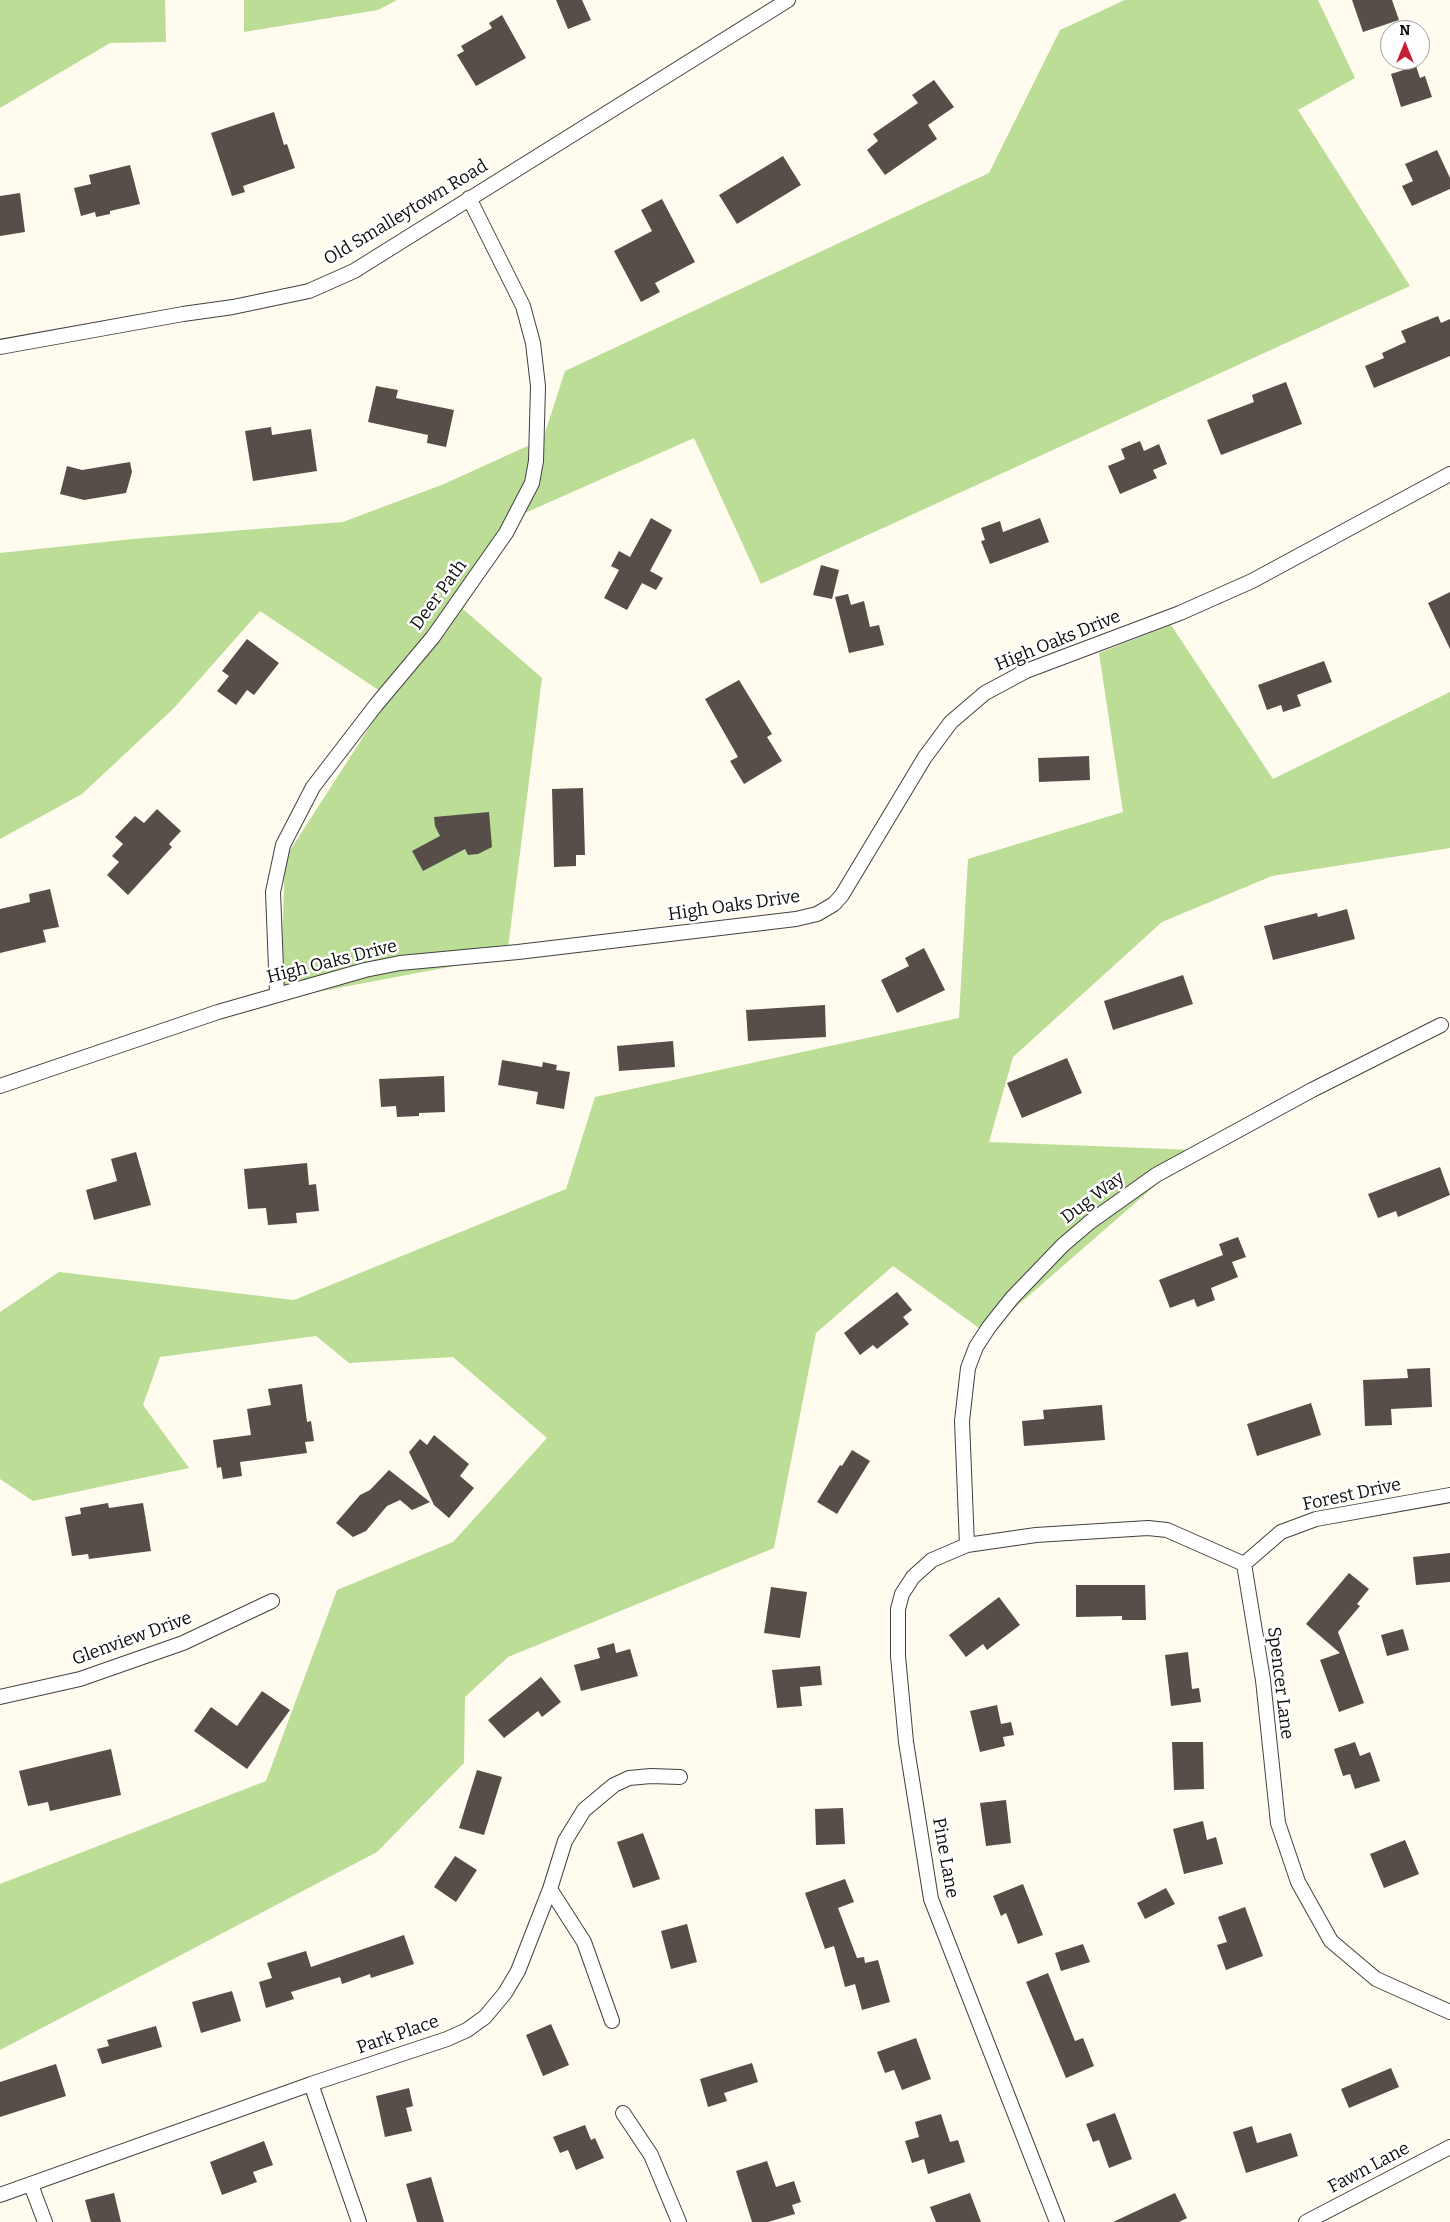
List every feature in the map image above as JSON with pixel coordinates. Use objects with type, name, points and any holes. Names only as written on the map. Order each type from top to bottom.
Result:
[{"type":"street","name":"Old Smalleytown Road","points":[[0,347],[183,314],[233,307],[309,290],[354,271],[788,0]]},
{"type":"street","name":"Deer Path","points":[[277,994],[273,892],[283,845],[313,787],[376,704],[433,637],[506,533],[532,483],[536,461],[538,386],[533,343],[523,306],[469,198]]},
{"type":"street","name":"High Oaks Drive","points":[[0,1086],[218,1012],[364,970],[400,963],[518,952],[796,919],[817,914],[834,904],[842,896],[925,757],[951,722],[985,693],[1026,671],[1180,614],[1252,581],[1450,474]]},
{"type":"street","name":"Dug Way","points":[[967,1545],[962,1421],[968,1368],[976,1347],[1012,1298],[1076,1234],[1156,1175],[1312,1090],[1441,1025]]},
{"type":"street","name":"Forest Drive","points":[[1244,1564],[1281,1532],[1316,1519],[1450,1495]]},
{"type":"street","points":[[967,1545],[1036,1535],[1148,1528],[1167,1530],[1244,1564]]},
{"type":"street","name":"Pine Lane","points":[[967,1545],[932,1560],[913,1577],[902,1594],[898,1609],[898,1656],[906,1742],[931,1899],[1057,2222]]},
{"type":"street","name":"Spencer Lane","points":[[1244,1564],[1262,1680],[1278,1823],[1298,1882],[1331,1941],[1376,1979],[1450,2012]]},
{"type":"street","name":"Glenview Drive","points":[[0,1697],[96,1674],[183,1643],[272,1601]]},
{"type":"street","name":"Park Place","points":[[0,2195],[311,2084],[447,2039],[467,2030],[485,2017],[518,1972],[550,1889],[565,1841],[584,1810],[614,1785],[629,1778],[651,1776],[680,1777]]},
{"type":"street","points":[[550,1889],[584,1942],[612,2021]]},
{"type":"street","points":[[311,2084],[359,2222]]},
{"type":"street","points":[[623,2113],[651,2155],[679,2222]]},
{"type":"street","name":"Fawn Lane","points":[[1306,2222],[1450,2147]]},
{"type":"street","points":[[31,2185],[45,2222]]},
{"type":"green space","points":[[0,0],[165,0],[166,42],[110,43],[0,108]]},
{"type":"green space","points":[[244,0],[397,0],[378,10],[244,32]]},
{"type":"green space","points":[[1125,0],[1318,0],[1355,78],[1298,110],[1410,286],[761,584],[694,438],[525,513],[463,609],[542,678],[507,956],[280,999],[285,858],[389,697],[260,611],[174,708],[82,794],[0,839],[0,553],[133,539],[343,522],[444,484],[543,439],[565,371],[989,173],[1060,30]]},
{"type":"green space","points":[[1171,625],[1273,779],[1450,692],[1450,848],[1272,876],[1162,922],[1013,1057],[989,1142],[1196,1150],[986,1333],[893,1266],[816,1333],[774,1548],[508,1657],[465,1697],[464,1763],[377,1852],[0,2050],[0,1884],[266,1781],[337,1590],[453,1542],[547,1438],[453,1357],[349,1363],[316,1336],[160,1357],[143,1405],[189,1468],[33,1501],[0,1479],[0,1312],[59,1272],[294,1300],[566,1189],[595,1097],[959,1018],[968,859],[1123,812],[1099,653]]},
{"type":"building","points":[[556,0],[582,0],[591,20],[568,29]]},
{"type":"building","points":[[1352,0],[1392,0],[1399,20],[1380,20],[1380,26],[1363,32]]},
{"type":"building","points":[[502,15],[526,58],[476,86],[457,55],[464,51],[461,46],[492,28],[489,23]]},
{"type":"building","points":[[1404,70],[1417,70],[1420,78],[1425,76],[1432,97],[1401,107],[1391,74]]},
{"type":"building","points":[[934,80],[954,107],[928,125],[937,139],[885,175],[867,150],[878,141],[873,134],[918,103],[912,95]]},
{"type":"building","points":[[274,112],[284,145],[287,144],[295,168],[243,186],[245,192],[232,196],[211,133]]},
{"type":"building","points":[[1437,150],[1450,178],[1450,189],[1412,206],[1402,186],[1413,181],[1405,164]]},
{"type":"building","points":[[783,156],[801,185],[737,224],[719,195]]},
{"type":"building","points":[[130,165],[140,204],[110,211],[110,214],[96,217],[95,212],[81,216],[74,188],[91,184],[89,175]]},
{"type":"building","points":[[20,193],[25,232],[0,236],[0,196]]},
{"type":"building","points":[[662,199],[695,262],[655,283],[660,292],[641,302],[614,251],[652,231],[641,210]]},
{"type":"building","points":[[1438,316],[1441,323],[1450,319],[1450,356],[1374,388],[1365,366],[1384,358],[1382,353],[1406,342],[1401,331]]},
{"type":"building","points":[[1286,382],[1302,424],[1221,455],[1207,420],[1254,402],[1252,395]]},
{"type":"building","points":[[376,386],[398,390],[396,398],[454,410],[446,447],[427,443],[428,435],[368,422]]},
{"type":"building","points":[[271,427],[272,435],[311,429],[317,471],[253,481],[245,431]]},
{"type":"building","points":[[1140,441],[1144,451],[1159,444],[1167,464],[1153,470],[1157,478],[1120,494],[1108,466],[1125,459],[1121,449]]},
{"type":"building","points":[[130,462],[132,472],[126,493],[84,500],[60,494],[67,466],[82,470]]},
{"type":"building","points":[[651,518],[672,530],[650,571],[663,578],[656,590],[642,583],[627,610],[604,598],[619,570],[611,566],[619,551],[630,557]]},
{"type":"building","points":[[1040,518],[1049,542],[990,564],[981,541],[985,540],[981,528],[1000,521],[1003,532]]},
{"type":"building","points":[[821,565],[839,570],[832,599],[813,595]]},
{"type":"building","points":[[1450,592],[1450,649],[1428,603]]},
{"type":"building","points":[[848,594],[851,605],[864,601],[870,627],[879,625],[884,645],[849,653],[835,597]]},
{"type":"building","points":[[247,639],[279,663],[254,695],[247,690],[236,705],[217,691],[229,676],[222,671]]},
{"type":"building","points":[[1324,661],[1332,682],[1297,695],[1301,706],[1283,712],[1281,705],[1267,710],[1258,685]]},
{"type":"building","points":[[739,680],[772,734],[767,737],[782,761],[744,784],[730,761],[738,757],[705,699]]},
{"type":"building","points":[[1089,756],[1090,780],[1039,782],[1038,758]]},
{"type":"building","points":[[583,788],[585,855],[576,855],[576,866],[554,867],[552,789]]},
{"type":"building","points":[[157,809],[181,831],[169,844],[172,847],[128,895],[107,875],[119,862],[112,856],[123,844],[115,837],[135,816],[144,823]]},
{"type":"building","points":[[489,812],[492,847],[478,854],[468,855],[465,849],[423,871],[412,851],[440,836],[435,826],[434,817]]},
{"type":"building","points":[[50,889],[59,927],[43,930],[46,942],[0,953],[0,909],[30,902],[29,894]]},
{"type":"building","points":[[1347,909],[1355,939],[1273,960],[1264,926],[1317,913],[1318,917]]},
{"type":"building","points":[[924,948],[945,990],[897,1013],[881,980],[909,966],[905,958]]},
{"type":"building","points":[[1183,975],[1193,1004],[1113,1030],[1104,1001]]},
{"type":"building","points":[[825,1005],[826,1037],[748,1041],[746,1010]]},
{"type":"building","points":[[673,1041],[675,1067],[619,1071],[617,1046]]},
{"type":"building","points":[[1067,1058],[1082,1093],[1022,1118],[1007,1083]]},
{"type":"building","points":[[502,1060],[542,1067],[543,1062],[557,1065],[556,1070],[570,1072],[564,1109],[536,1104],[538,1092],[498,1085]]},
{"type":"building","points":[[444,1076],[445,1112],[419,1113],[419,1116],[397,1117],[396,1106],[381,1107],[379,1079]]},
{"type":"building","points":[[136,1152],[151,1205],[94,1220],[86,1190],[117,1181],[111,1159]]},
{"type":"building","points":[[307,1163],[309,1185],[316,1184],[319,1211],[296,1213],[297,1223],[268,1225],[266,1208],[248,1209],[244,1169]]},
{"type":"building","points":[[1440,1167],[1450,1195],[1398,1217],[1396,1211],[1378,1218],[1368,1194]]},
{"type":"building","points":[[1238,1237],[1246,1257],[1232,1262],[1238,1277],[1211,1288],[1215,1300],[1197,1307],[1194,1299],[1170,1308],[1159,1280],[1223,1255],[1219,1244]]},
{"type":"building","points":[[897,1292],[912,1310],[903,1317],[909,1324],[877,1349],[873,1345],[860,1355],[844,1333]]},
{"type":"building","points":[[1430,1368],[1432,1407],[1391,1409],[1392,1425],[1365,1426],[1363,1380],[1408,1378],[1407,1369]]},
{"type":"building","points":[[302,1384],[307,1422],[311,1421],[314,1441],[305,1442],[307,1453],[240,1462],[242,1476],[223,1479],[221,1467],[217,1468],[213,1440],[251,1435],[247,1409],[271,1405],[268,1389]]},
{"type":"building","points":[[1311,1403],[1321,1435],[1257,1456],[1247,1424]]},
{"type":"building","points":[[1102,1405],[1105,1440],[1024,1446],[1022,1421],[1044,1419],[1043,1410]]},
{"type":"building","points":[[434,1435],[469,1464],[460,1476],[474,1488],[449,1518],[434,1505],[409,1452],[420,1439],[427,1445]]},
{"type":"building","points":[[852,1450],[870,1461],[837,1514],[817,1502],[840,1465],[842,1466]]},
{"type":"building","points":[[389,1470],[430,1502],[412,1510],[400,1500],[387,1506],[366,1531],[353,1537],[336,1523],[360,1495],[370,1490]]},
{"type":"building","points":[[108,1503],[109,1508],[143,1503],[151,1551],[89,1559],[88,1554],[72,1556],[65,1517],[81,1514],[80,1508]]},
{"type":"building","points":[[1450,1553],[1450,1582],[1416,1585],[1413,1557]]},
{"type":"building","points":[[1349,1573],[1369,1589],[1357,1604],[1360,1606],[1338,1632],[1364,1703],[1339,1712],[1320,1660],[1340,1653],[1306,1624]]},
{"type":"building","points":[[1076,1585],[1145,1585],[1146,1620],[1122,1620],[1122,1616],[1076,1617]]},
{"type":"building","points":[[771,1587],[807,1592],[800,1638],[764,1633]]},
{"type":"building","points":[[999,1597],[1020,1625],[987,1650],[983,1644],[966,1657],[949,1635]]},
{"type":"building","points":[[1403,1629],[1409,1650],[1387,1656],[1381,1635]]},
{"type":"building","points":[[614,1643],[616,1653],[630,1649],[638,1676],[581,1691],[574,1665],[600,1658],[597,1648]]},
{"type":"building","points":[[1188,1652],[1192,1689],[1199,1688],[1201,1702],[1171,1706],[1165,1655]]},
{"type":"building","points":[[820,1666],[822,1685],[800,1687],[802,1706],[777,1708],[772,1670]]},
{"type":"building","points":[[541,1677],[561,1702],[542,1717],[538,1711],[504,1738],[488,1720]]},
{"type":"building","points":[[262,1691],[290,1710],[247,1769],[194,1731],[211,1707],[237,1726]]},
{"type":"building","points":[[997,1705],[1001,1724],[1011,1722],[1014,1735],[1003,1737],[1005,1746],[980,1752],[970,1711]]},
{"type":"building","points":[[1172,1742],[1203,1742],[1204,1789],[1174,1790]]},
{"type":"building","points":[[1355,1742],[1360,1756],[1370,1752],[1380,1781],[1355,1789],[1350,1774],[1343,1776],[1334,1749]]},
{"type":"building","points":[[111,1749],[121,1795],[50,1811],[48,1802],[28,1806],[19,1771]]},
{"type":"building","points":[[477,1770],[502,1777],[484,1835],[459,1828]]},
{"type":"building","points":[[1006,1800],[1011,1843],[986,1846],[980,1803]]},
{"type":"building","points":[[843,1808],[845,1844],[816,1845],[815,1809]]},
{"type":"building","points":[[1203,1821],[1207,1840],[1216,1837],[1223,1864],[1184,1874],[1173,1829]]},
{"type":"building","points":[[643,1833],[660,1879],[633,1888],[617,1842]]},
{"type":"building","points":[[1405,1840],[1419,1874],[1384,1888],[1370,1854]]},
{"type":"building","points":[[455,1856],[477,1870],[456,1902],[434,1887]]},
{"type":"building","points":[[845,1879],[854,1902],[838,1908],[857,1958],[864,1957],[865,1963],[878,1960],[890,2002],[862,2010],[855,1984],[845,1987],[834,1946],[825,1949],[805,1893]]},
{"type":"building","points":[[1023,1884],[1043,1935],[1018,1944],[1006,1913],[1001,1916],[993,1896]]},
{"type":"building","points":[[1166,1888],[1175,1904],[1145,1919],[1137,1903]]},
{"type":"building","points":[[1245,1907],[1263,1956],[1226,1970],[1217,1945],[1227,1942],[1218,1917]]},
{"type":"building","points":[[687,1924],[697,1962],[671,1969],[661,1931]]},
{"type":"building","points":[[404,1935],[414,1964],[371,1978],[370,1974],[342,1984],[340,1977],[291,1992],[294,1999],[266,2008],[259,1982],[272,1978],[267,1963],[306,1951],[311,1967]]},
{"type":"building","points":[[1083,1944],[1090,1962],[1061,1971],[1055,1953]]},
{"type":"building","points":[[1048,1973],[1075,2041],[1083,2038],[1094,2066],[1066,2078],[1026,1982]]},
{"type":"building","points":[[232,1991],[241,2021],[201,2033],[192,2002]]},
{"type":"building","points":[[551,2024],[569,2065],[543,2076],[526,2035]]},
{"type":"building","points":[[156,2026],[162,2047],[102,2064],[97,2049],[109,2046],[107,2040]]},
{"type":"building","points":[[916,2038],[931,2079],[902,2090],[894,2070],[885,2073],[877,2052]]},
{"type":"building","points":[[752,2063],[758,2082],[724,2093],[727,2101],[708,2107],[700,2079]]},
{"type":"building","points":[[56,2064],[66,2096],[0,2117],[0,2082]]},
{"type":"building","points":[[1391,2068],[1399,2087],[1349,2108],[1341,2089]]},
{"type":"building","points":[[409,2088],[413,2106],[406,2108],[412,2131],[385,2137],[376,2096]]},
{"type":"building","points":[[1115,2113],[1132,2159],[1109,2168],[1099,2140],[1093,2142],[1086,2124]]},
{"type":"building","points":[[941,2114],[950,2142],[958,2140],[965,2162],[928,2174],[924,2159],[912,2163],[905,2141],[919,2137],[915,2122]]},
{"type":"building","points":[[585,2125],[591,2140],[595,2138],[604,2158],[576,2170],[568,2150],[560,2153],[553,2137]]},
{"type":"building","points":[[1252,2126],[1257,2143],[1291,2133],[1298,2156],[1246,2173],[1233,2132]]},
{"type":"building","points":[[264,2141],[273,2165],[253,2172],[257,2182],[222,2195],[210,2162]]},
{"type":"building","points":[[767,2161],[776,2187],[794,2181],[801,2202],[792,2205],[795,2214],[768,2222],[752,2222],[736,2171]]},
{"type":"building","points":[[431,2177],[444,2222],[417,2222],[406,2184]]},
{"type":"building","points":[[114,2193],[121,2222],[91,2222],[85,2200]]},
{"type":"building","points":[[970,2193],[981,2222],[936,2222],[930,2207]]},
{"type":"building","points":[[1175,2193],[1187,2218],[1179,2222],[1113,2222]]}]
